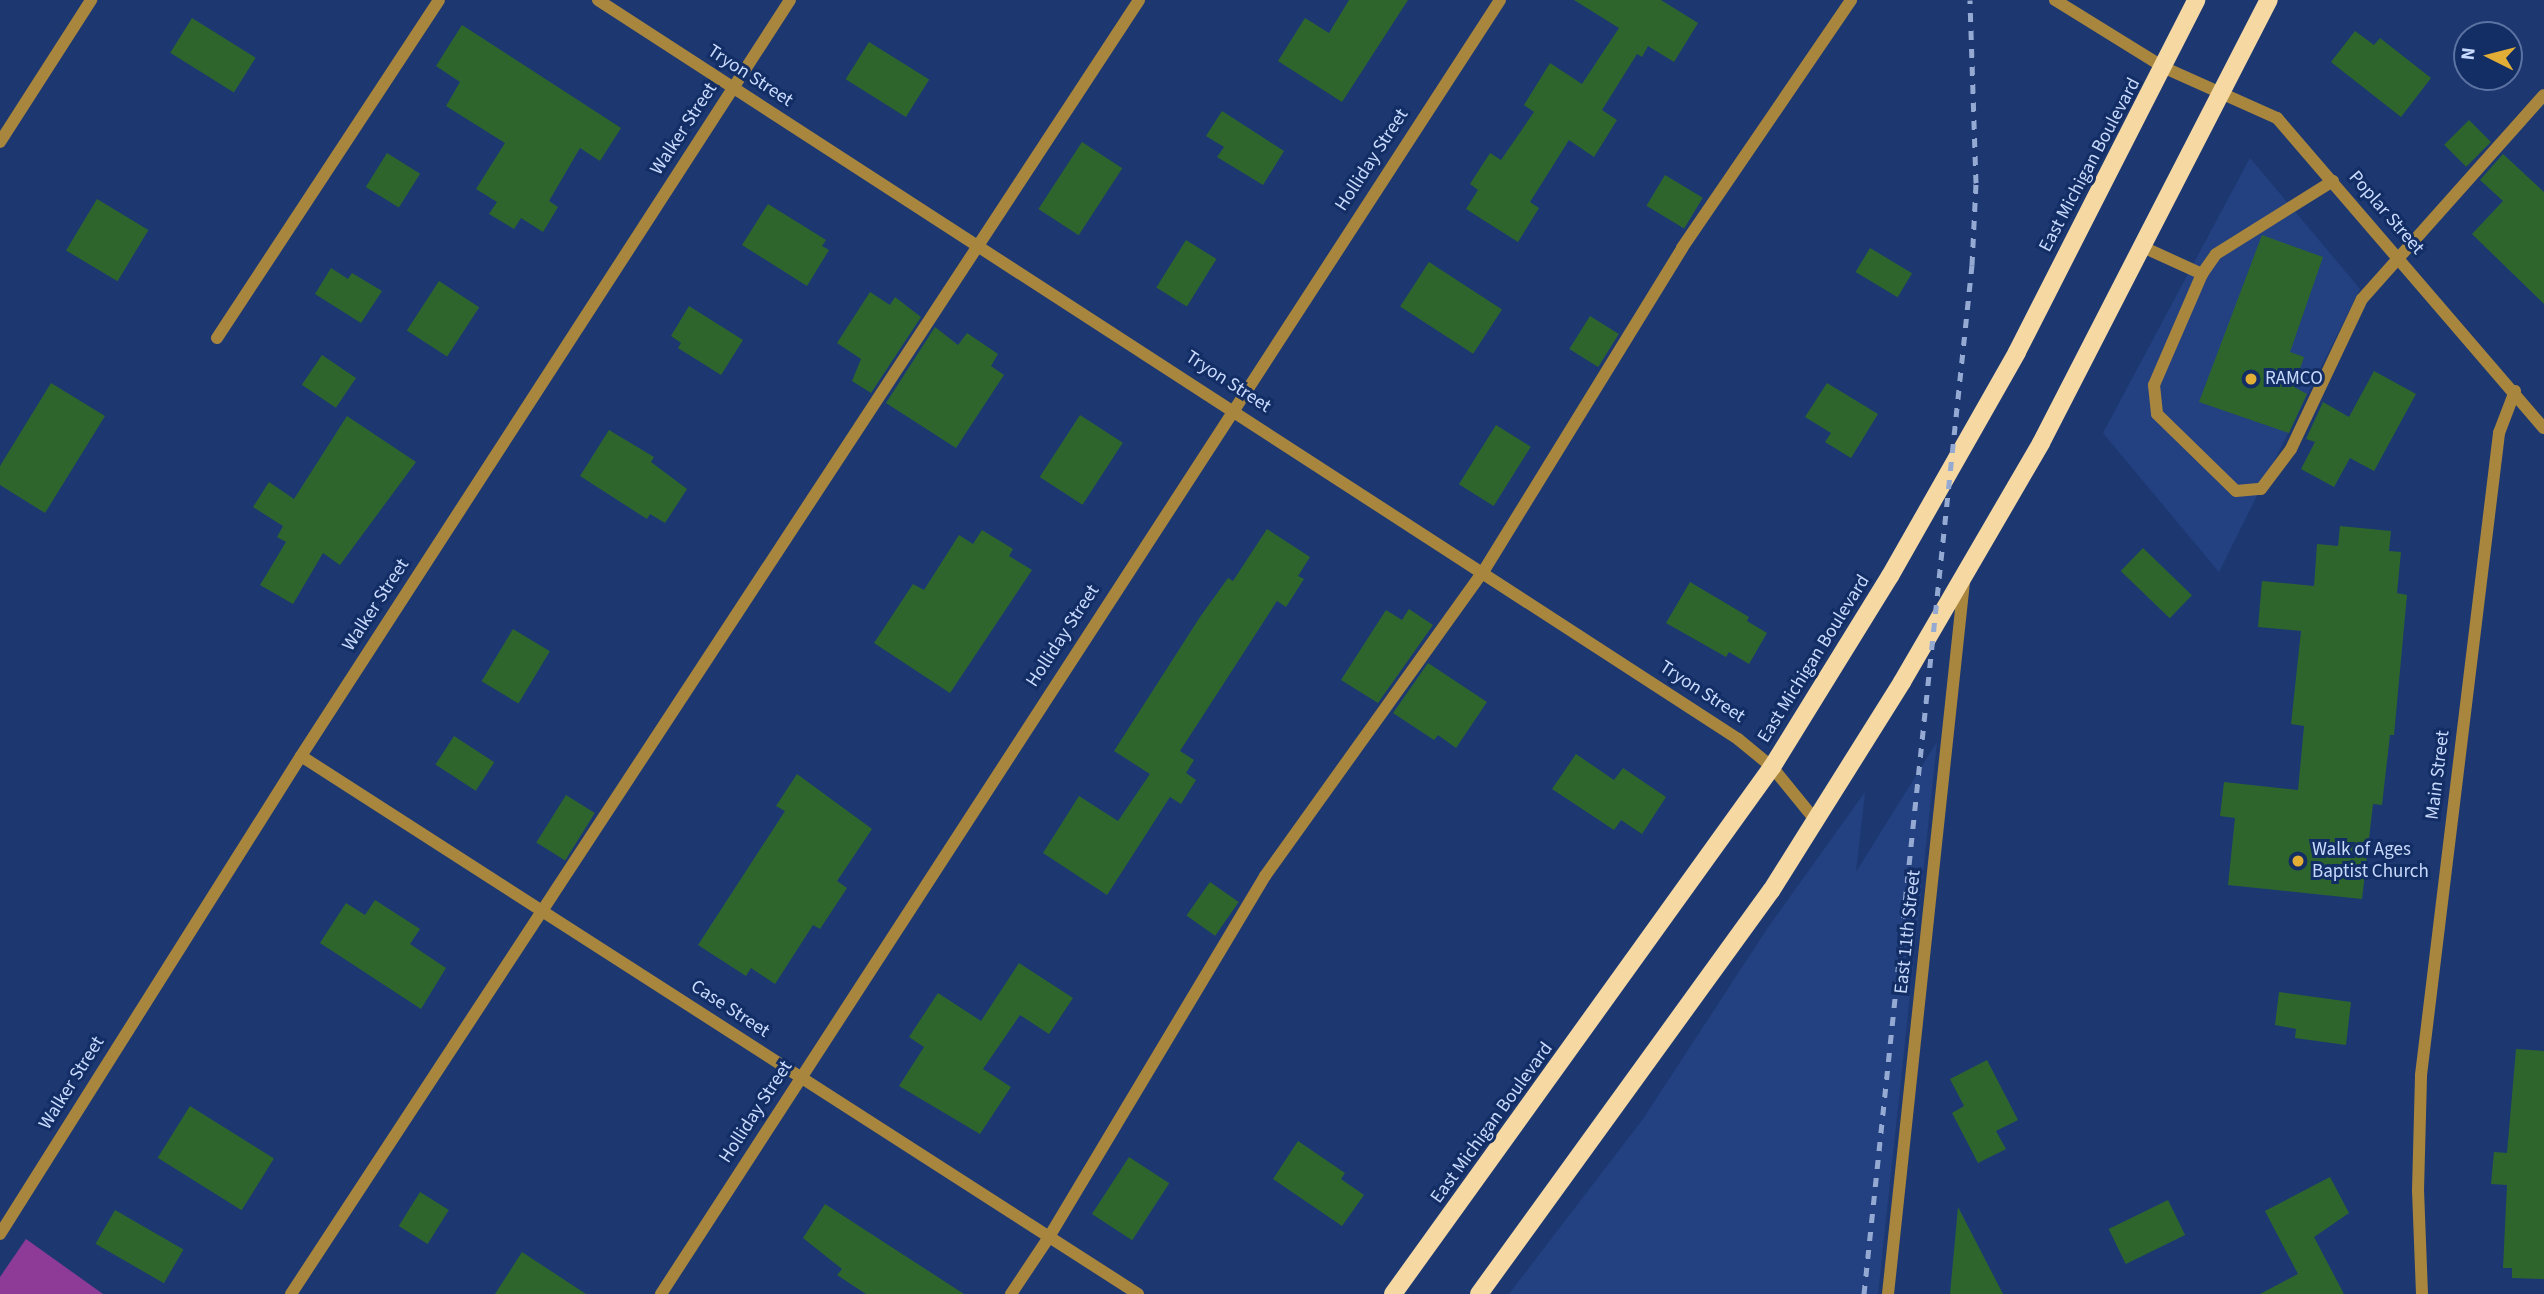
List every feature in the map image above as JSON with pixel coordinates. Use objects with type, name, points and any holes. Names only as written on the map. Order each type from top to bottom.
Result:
[{"type":"main road","name":"East Michigan Boulevard","points":[[1394,1294],[1772,767],[1890,576],[2017,352],[2165,68],[2196,0]]},
{"type":"main road","points":[[1479,1294],[1674,1031],[1816,821],[2041,443],[2144,248],[2269,0]]},
{"type":"street","points":[[0,142],[91,0]]},
{"type":"street","points":[[217,338],[439,0]]},
{"type":"street","name":"Tryon Street","points":[[598,0],[1233,408],[1738,739],[1772,767],[1816,821]]},
{"type":"street","name":"Walker Street","points":[[0,1234],[301,756],[790,0]]},
{"type":"street","points":[[291,1294],[1139,0]]},
{"type":"street","name":"Holliday Street","points":[[661,1294],[1500,0]]},
{"type":"street","points":[[1011,1294],[1049,1237],[1265,876],[1483,572],[1682,248],[1851,0]]},
{"type":"street","name":"Poplar Street","points":[[2055,0],[2165,68],[2223,91],[2277,118],[2515,391],[2544,428]]},
{"type":"street","points":[[2333,181],[2216,254],[2202,274],[2154,385],[2152,399],[2157,414],[2236,491],[2248,492],[2271,480],[2291,449],[2362,299],[2544,95]]},
{"type":"street","points":[[2144,248],[2202,274]]},
{"type":"street","name":"Main Street","points":[[2421,1294],[2418,1191],[2421,1075],[2499,433],[2515,391]]},
{"type":"street","name":"East 11th Street","points":[[1888,1294],[1964,574]]},
{"type":"street","name":"Case Street","points":[[301,756],[1138,1294]]},
{"type":"shaded area","points":[[2250,158],[2360,289],[2219,572],[2103,433]]},
{"type":"shaded area","points":[[1937,742],[1878,1294],[1509,1294],[1643,1119],[1769,926],[1865,792],[1856,872]]},
{"type":"shaded area","points":[[26,1239],[103,1294],[0,1294],[0,1277]]},
{"type":"building","points":[[1349,0],[1408,0],[1342,102],[1278,61],[1305,18],[1329,33]]},
{"type":"building","points":[[1574,0],[1661,0],[1698,23],[1674,62],[1648,46],[1642,57],[1637,54],[1602,110],[1617,120],[1594,157],[1569,140],[1530,202],[1539,208],[1518,242],[1466,209],[1478,190],[1470,184],[1490,153],[1501,160],[1534,112],[1524,105],[1550,63],[1582,84],[1619,28]]},
{"type":"building","points":[[192,18],[256,58],[234,93],[170,53]]},
{"type":"building","points":[[462,25],[621,128],[600,161],[580,148],[549,201],[558,207],[543,232],[521,218],[514,229],[489,214],[497,202],[476,189],[505,143],[446,106],[460,82],[436,66]]},
{"type":"building","points":[[2355,31],[2374,45],[2380,38],[2431,78],[2401,117],[2331,62]]},
{"type":"building","points":[[869,42],[929,80],[906,117],[846,79]]},
{"type":"building","points":[[1222,111],[1284,151],[1263,185],[1217,157],[1224,147],[1206,136]]},
{"type":"building","points":[[2469,120],[2491,142],[2466,167],[2444,145]]},
{"type":"building","points":[[1082,142],[1122,168],[1079,235],[1038,209]]},
{"type":"building","points":[[387,153],[420,174],[399,208],[366,187]]},
{"type":"building","points":[[2503,154],[2544,192],[2544,304],[2472,234],[2503,201],[2480,180]]},
{"type":"building","points":[[1665,175],[1703,198],[1684,229],[1646,206]]},
{"type":"building","points":[[97,199],[148,230],[118,281],[66,250]]},
{"type":"building","points":[[768,204],[826,240],[822,246],[829,250],[807,286],[742,245]]},
{"type":"building","points":[[2262,235],[2323,257],[2290,352],[2304,357],[2294,387],[2307,394],[2289,433],[2199,402]]},
{"type":"building","points":[[1186,240],[1217,259],[1187,307],[1156,287]]},
{"type":"building","points":[[1870,248],[1912,273],[1898,297],[1856,272]]},
{"type":"building","points":[[1429,262],[1502,309],[1473,354],[1400,306]]},
{"type":"building","points":[[331,268],[348,279],[352,273],[382,291],[361,323],[315,294]]},
{"type":"building","points":[[439,281],[479,307],[447,357],[407,330]]},
{"type":"building","points":[[870,292],[890,305],[895,297],[921,317],[871,393],[852,381],[861,359],[837,343]]},
{"type":"building","points":[[689,306],[743,340],[721,375],[678,348],[681,343],[671,336]]},
{"type":"building","points":[[1590,316],[1619,334],[1598,367],[1569,349]]},
{"type":"building","points":[[935,327],[958,345],[967,333],[998,354],[991,366],[1004,375],[956,448],[886,403]]},
{"type":"building","points":[[322,355],[356,378],[336,408],[302,385]]},
{"type":"building","points":[[2374,371],[2416,394],[2374,471],[2350,458],[2334,487],[2301,469],[2315,442],[2306,439],[2323,402],[2349,417]]},
{"type":"building","points":[[51,383],[105,416],[45,513],[0,485],[0,466]]},
{"type":"building","points":[[1827,383],[1878,414],[1851,458],[1825,442],[1831,433],[1805,417]]},
{"type":"building","points":[[1080,415],[1123,443],[1082,505],[1040,477]]},
{"type":"building","points":[[347,416],[416,462],[340,565],[323,553],[293,604],[260,585],[286,542],[277,537],[283,526],[253,507],[269,482],[294,499]]},
{"type":"building","points":[[1496,425],[1531,447],[1494,506],[1459,484]]},
{"type":"building","points":[[609,430],[654,457],[651,462],[687,489],[665,523],[650,514],[647,519],[580,476]]},
{"type":"building","points":[[2340,526],[2391,531],[2389,551],[2401,552],[2397,593],[2407,595],[2394,735],[2390,735],[2382,805],[2373,804],[2362,899],[2228,885],[2235,818],[2220,816],[2224,782],[2298,790],[2304,726],[2291,724],[2301,631],[2258,627],[2262,581],[2314,586],[2317,544],[2338,546]]},
{"type":"building","points":[[1267,529],[1310,557],[1298,576],[1304,579],[1286,607],[1277,601],[1180,751],[1194,760],[1186,773],[1196,780],[1181,804],[1170,797],[1107,895],[1043,853],[1079,796],[1118,821],[1150,774],[1114,751],[1200,617],[1228,578],[1233,581]]},
{"type":"building","points":[[982,530],[1013,549],[1009,556],[1032,570],[950,693],[874,643],[913,584],[924,590],[959,535],[973,544]]},
{"type":"building","points":[[2143,548],[2192,595],[2170,618],[2121,571]]},
{"type":"building","points":[[1690,582],[1749,617],[1747,621],[1767,633],[1749,664],[1729,652],[1726,657],[1666,623]]},
{"type":"building","points":[[1409,609],[1433,625],[1378,703],[1341,680],[1386,610],[1402,620]]},
{"type":"building","points":[[513,629],[550,651],[518,703],[482,681]]},
{"type":"building","points":[[1428,663],[1487,702],[1456,748],[1438,735],[1434,740],[1393,713]]},
{"type":"building","points":[[454,736],[494,762],[476,791],[435,765]]},
{"type":"building","points":[[1576,754],[1614,780],[1623,768],[1666,797],[1642,834],[1621,820],[1614,830],[1552,789]]},
{"type":"building","points":[[797,774],[872,829],[837,881],[847,888],[820,929],[813,925],[775,984],[751,968],[746,976],[698,945],[785,811],[776,806]]},
{"type":"building","points":[[566,795],[595,813],[565,861],[536,842]]},
{"type":"building","points":[[1210,882],[1239,902],[1215,936],[1186,916]]},
{"type":"building","points":[[375,900],[420,929],[410,944],[446,968],[421,1009],[320,943],[346,903],[365,915]]},
{"type":"building","points":[[1019,963],[1073,998],[1049,1034],[1020,1015],[983,1069],[1011,1087],[980,1134],[899,1086],[924,1047],[909,1037],[938,993],[981,1021]]},
{"type":"building","points":[[2279,992],[2351,1002],[2346,1045],[2295,1038],[2296,1029],[2275,1025]]},
{"type":"building","points":[[2516,1049],[2544,1051],[2544,1279],[2512,1278],[2512,1268],[2503,1268],[2507,1185],[2491,1184],[2494,1152],[2507,1153]]},
{"type":"building","points":[[1987,1060],[2018,1120],[1996,1131],[2006,1149],[1978,1163],[1952,1113],[1964,1106],[1950,1079]]},
{"type":"building","points":[[190,1106],[274,1158],[242,1210],[158,1158]]},
{"type":"building","points":[[1298,1141],[1345,1173],[1341,1179],[1364,1195],[1342,1226],[1273,1179]]},
{"type":"building","points":[[1129,1157],[1169,1183],[1132,1240],[1092,1214]]},
{"type":"building","points":[[2330,1177],[2349,1213],[2314,1237],[2344,1294],[2260,1294],[2298,1274],[2265,1211]]},
{"type":"building","points":[[420,1192],[449,1210],[428,1244],[399,1226]]},
{"type":"building","points":[[2168,1200],[2185,1235],[2126,1264],[2109,1229]]},
{"type":"building","points":[[825,1204],[964,1294],[866,1294],[837,1275],[842,1269],[803,1238]]},
{"type":"building","points":[[1958,1207],[2003,1294],[1950,1294]]},
{"type":"building","points":[[115,1210],[183,1250],[164,1283],[96,1244]]},
{"type":"building","points":[[522,1252],[586,1294],[495,1294]]},
{"type":"railway","points":[[1864,1294],[1972,265],[1976,183],[1970,0]]},
{"type":"place","name":"RAMCO","points":[[2251,379]]},
{"type":"place","name":"Walk of Ages Baptist Church","points":[[2298,861]]}]
